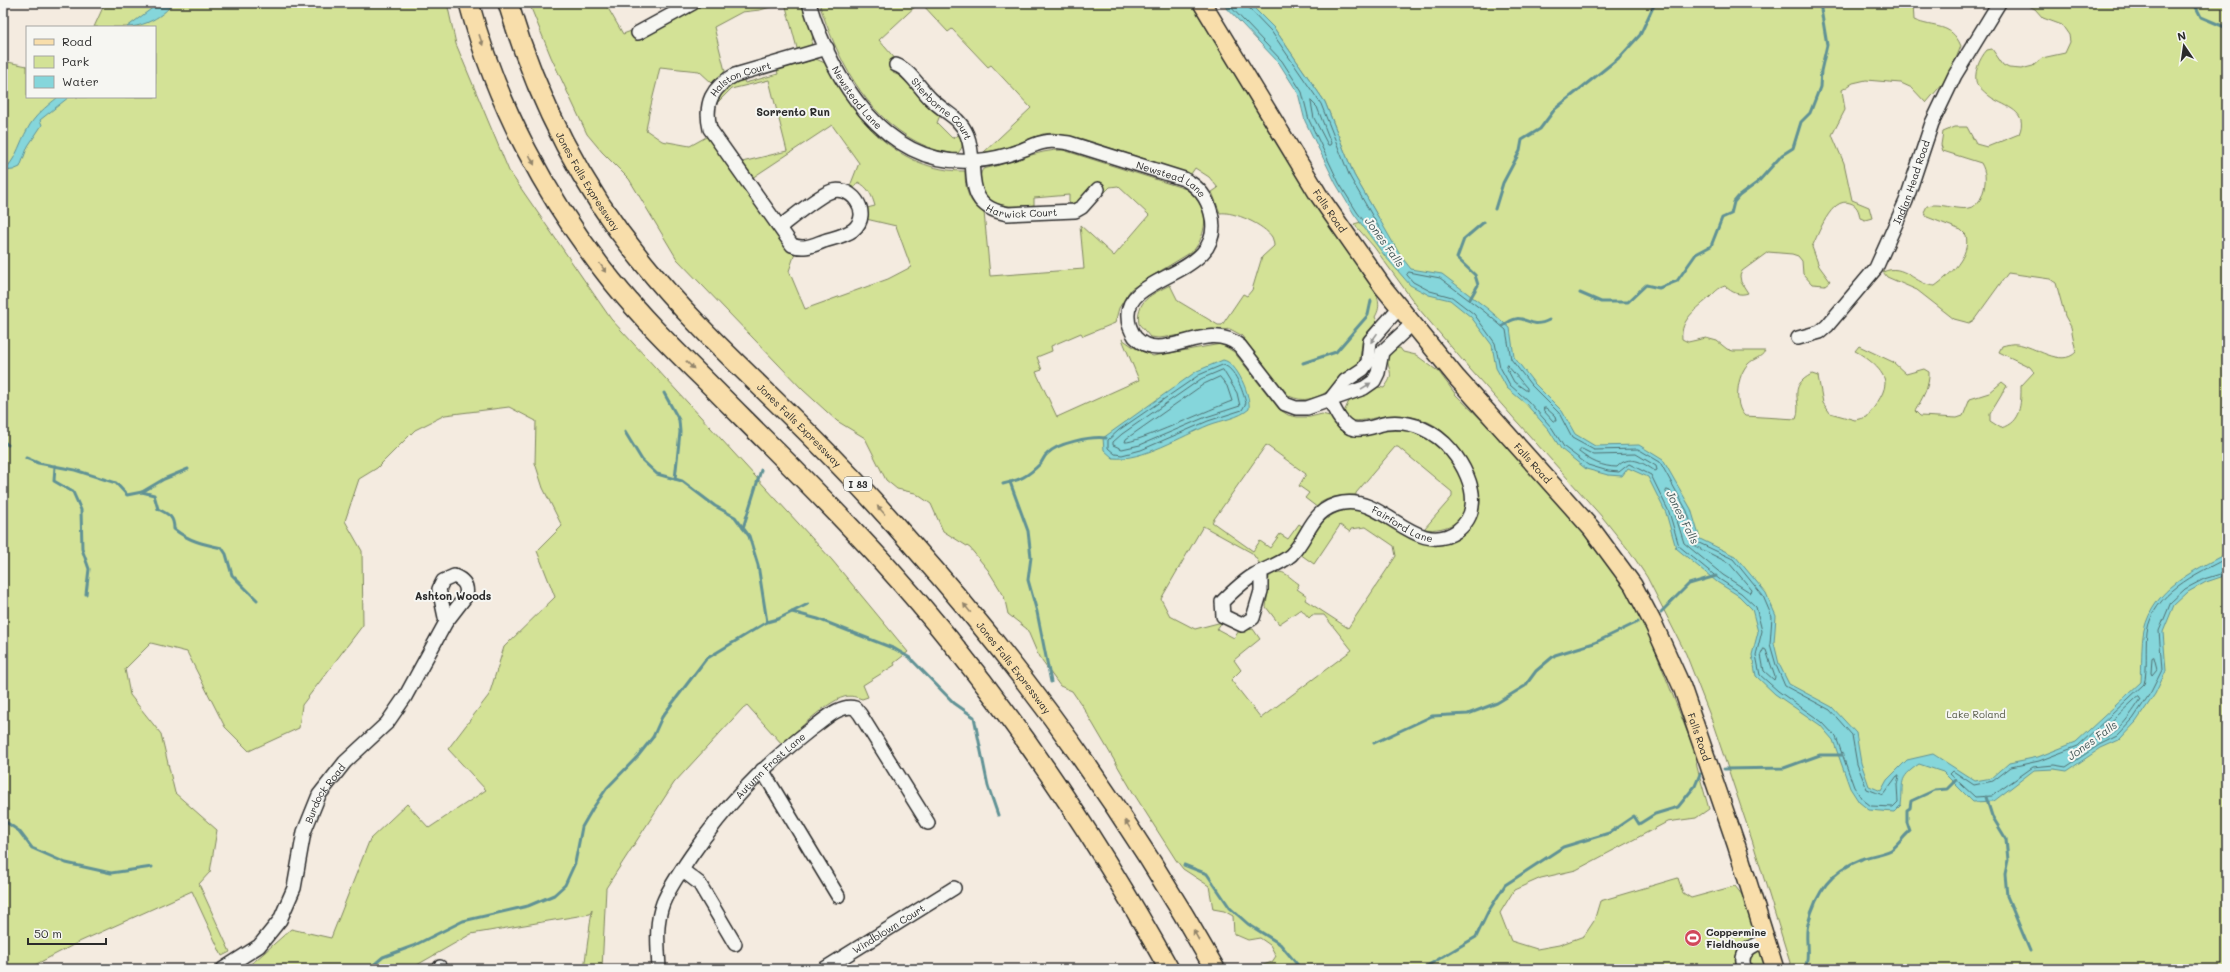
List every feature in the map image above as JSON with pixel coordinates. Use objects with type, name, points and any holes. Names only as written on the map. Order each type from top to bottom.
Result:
[{"type":"highway","points":[[469,3],[490,69],[513,122],[540,176],[576,232],[612,281],[650,325],[784,459],[871,550],[960,654],[1032,748],[1068,800],[1102,852],[1170,969]]},
{"type":"highway","name":"Jones Falls Expressway","points":[[508,3],[526,56],[547,108],[576,164],[607,213],[632,248],[678,304],[854,480],[956,595],[1024,678],[1094,775],[1159,873],[1215,969]]},
{"type":"main road","name":"Falls Road","points":[[1202,3],[1318,194],[1399,308],[1591,528],[1614,557],[1637,592],[1658,631],[1685,694],[1736,844],[1775,969]]},
{"type":"street","points":[[638,34],[693,3]]},
{"type":"street","name":"Newstead Lane","points":[[809,3],[827,48],[851,94],[864,112],[890,135],[922,153],[943,160],[971,162],[1006,156],[1045,141],[1056,141],[1069,143],[1191,182],[1204,196],[1212,214],[1212,233],[1208,244],[1195,262],[1150,287],[1134,300],[1127,315],[1130,330],[1140,341],[1149,346],[1158,347],[1212,336],[1222,336],[1231,339],[1240,346],[1285,404],[1296,408],[1307,408],[1320,405],[1364,388],[1374,380],[1378,373],[1382,352],[1412,324]]},
{"type":"street","name":"Indian Head Road","points":[[1798,338],[1820,332],[1827,326],[1876,268],[1906,201],[1932,123],[1955,75],[1999,3]]},
{"type":"street","name":"Halston Court","points":[[780,227],[827,193],[837,190],[846,191],[855,198],[860,206],[861,216],[852,230],[805,248],[792,245],[710,129],[708,110],[710,101],[722,82],[735,75],[827,48]]},
{"type":"street","name":"Sherborne Court","points":[[896,65],[904,70],[930,98],[963,128],[970,146],[971,162]]},
{"type":"street","name":"Harwick Court","points":[[971,162],[977,195],[981,202],[996,212],[1024,214],[1076,211],[1082,207],[1098,189]]},
{"type":"street","points":[[1330,400],[1345,381],[1363,369],[1368,362],[1370,341],[1399,308]]},
{"type":"street","name":"Fairford Lane","points":[[1261,572],[1290,556],[1297,549],[1315,519],[1333,506],[1344,503],[1372,507],[1417,534],[1428,537],[1442,538],[1454,533],[1468,519],[1473,498],[1471,487],[1452,452],[1432,432],[1406,424],[1388,423],[1354,428],[1342,422],[1330,400]]},
{"type":"street","name":"Burdock Road","points":[[223,969],[259,946],[280,920],[294,888],[304,832],[311,811],[319,795],[345,762],[387,723],[405,697],[446,622]]},
{"type":"street","name":"Autumn Frost Lane","points":[[659,969],[657,935],[663,903],[682,870],[726,807],[762,770],[823,721],[844,708],[849,706],[860,714],[928,823]]},
{"type":"street","points":[[762,770],[838,896]]},
{"type":"street","points":[[682,870],[699,883],[735,944]]},
{"type":"street","name":"Windblown Court","points":[[824,969],[954,888]]},
{"type":"street","points":[[1745,969],[1743,957],[1746,950],[1753,945],[1766,940]]},
{"type":"green space","points":[[105,3],[447,3],[456,44],[509,171],[611,319],[832,560],[908,652],[894,663],[895,665],[863,685],[868,697],[862,699],[849,696],[837,700],[812,718],[782,744],[747,705],[743,708],[674,783],[606,888],[602,969],[584,969],[592,910],[590,914],[471,934],[410,969],[243,969],[256,960],[291,929],[331,938],[370,839],[407,804],[429,828],[486,790],[448,749],[489,695],[504,647],[555,597],[537,551],[562,526],[543,488],[535,463],[536,421],[509,407],[445,415],[415,430],[377,468],[359,479],[345,521],[362,551],[363,625],[302,705],[299,728],[249,751],[225,727],[187,652],[151,643],[125,669],[130,695],[161,734],[175,793],[217,830],[210,872],[199,884],[230,952],[222,956],[192,891],[79,942],[27,969],[3,969],[3,61],[26,66],[26,98],[156,98],[156,26],[94,26]]},
{"type":"green space","points":[[529,3],[605,3],[623,34],[634,30],[639,39],[704,3],[785,3],[760,10],[742,12],[714,27],[725,71],[712,83],[699,71],[660,67],[646,130],[662,141],[690,146],[708,136],[785,244],[795,253],[789,271],[805,309],[888,279],[911,267],[896,226],[866,219],[867,208],[875,206],[869,192],[861,184],[858,182],[854,188],[850,186],[859,163],[832,125],[752,178],[742,162],[787,151],[769,80],[731,89],[715,105],[726,88],[743,79],[745,83],[778,74],[777,70],[816,59],[827,64],[837,84],[864,122],[899,152],[919,162],[941,169],[965,171],[968,195],[974,205],[984,212],[990,276],[1084,269],[1080,225],[1114,256],[1149,215],[1118,186],[1110,187],[1104,193],[1097,185],[1076,203],[1069,203],[1069,195],[1034,198],[1034,205],[1010,206],[994,203],[987,199],[983,192],[980,178],[983,169],[1034,154],[1054,150],[1063,150],[1186,189],[1195,197],[1202,206],[1205,220],[1203,234],[1193,251],[1131,289],[1119,308],[1115,323],[1083,336],[1081,333],[1051,346],[1052,351],[1037,357],[1042,370],[1036,372],[1057,417],[1139,380],[1122,339],[1135,348],[1153,356],[1221,344],[1234,352],[1279,409],[1288,415],[1310,417],[1322,414],[1333,417],[1357,435],[1400,430],[1424,436],[1444,453],[1456,469],[1467,493],[1468,502],[1462,517],[1449,526],[1424,529],[1452,497],[1452,492],[1398,447],[1395,447],[1356,493],[1356,495],[1333,497],[1320,503],[1321,507],[1318,508],[1305,498],[1309,493],[1299,486],[1306,474],[1266,445],[1212,522],[1253,551],[1260,541],[1270,548],[1280,534],[1288,539],[1299,524],[1302,526],[1294,540],[1281,554],[1260,564],[1252,553],[1203,526],[1161,599],[1170,616],[1195,629],[1222,622],[1217,629],[1234,638],[1239,631],[1253,629],[1260,639],[1234,660],[1241,670],[1231,680],[1261,718],[1352,650],[1324,615],[1312,615],[1309,618],[1301,609],[1279,624],[1266,607],[1269,577],[1277,572],[1288,575],[1299,584],[1297,589],[1307,596],[1305,600],[1348,628],[1396,556],[1394,546],[1366,527],[1351,529],[1350,532],[1340,525],[1314,564],[1300,554],[1323,522],[1329,517],[1346,510],[1363,510],[1378,516],[1419,541],[1434,544],[1450,540],[1473,524],[1478,513],[1480,501],[1479,489],[1468,463],[1444,433],[1430,423],[1413,417],[1396,415],[1353,421],[1349,420],[1344,412],[1349,401],[1378,387],[1384,388],[1390,376],[1387,358],[1394,349],[1400,348],[1403,352],[1416,355],[1439,372],[1456,395],[1489,427],[1589,536],[1628,589],[1649,635],[1694,749],[1697,767],[1709,809],[1696,818],[1667,822],[1576,870],[1541,878],[1514,890],[1500,913],[1511,941],[1537,949],[1559,945],[1584,936],[1594,921],[1600,901],[1678,878],[1683,893],[1691,898],[1735,886],[1743,896],[1745,908],[1750,907],[1766,969],[1252,969],[1272,962],[1276,956],[1270,945],[1260,938],[1248,940],[1234,934],[1233,916],[1224,911],[1213,909],[1209,886],[1183,869],[1176,860],[1134,794],[1083,707],[1072,691],[1060,686],[1039,657],[1027,629],[1008,614],[1004,596],[988,570],[970,548],[943,531],[931,504],[915,493],[897,489],[886,480],[865,438],[837,421],[803,390],[677,259],[629,179],[602,152],[587,134],[551,57]]},
{"type":"green space","points":[[785,3],[801,3],[813,36],[811,46],[798,52]]},
{"type":"green space","points":[[819,3],[919,3],[879,40],[897,61],[893,73],[900,76],[940,115],[937,123],[952,138],[959,135],[962,144],[958,153],[947,153],[917,142],[898,130],[867,100],[855,83],[834,44]]},
{"type":"green space","points":[[919,3],[1191,3],[1259,114],[1374,289],[1379,305],[1375,317],[1377,321],[1363,337],[1359,365],[1327,392],[1309,399],[1299,399],[1289,396],[1241,335],[1230,329],[1159,338],[1150,337],[1139,324],[1138,316],[1140,309],[1142,304],[1151,295],[1170,285],[1178,301],[1218,325],[1222,325],[1243,294],[1247,296],[1252,290],[1262,257],[1274,246],[1272,237],[1268,232],[1248,220],[1233,214],[1220,213],[1212,192],[1218,188],[1209,177],[1195,168],[1191,174],[1083,139],[1053,133],[1043,134],[1003,149],[983,153],[1031,108],[991,65],[988,67],[952,29],[948,32],[922,4]]},
{"type":"green space","name":"Lake Roland","points":[[1249,3],[1913,3],[1914,20],[1947,30],[1957,38],[1961,46],[1949,76],[1926,103],[1912,88],[1901,83],[1866,80],[1853,83],[1842,90],[1845,110],[1832,135],[1844,163],[1852,200],[1869,207],[1872,218],[1865,220],[1860,218],[1854,205],[1843,202],[1837,205],[1826,218],[1812,247],[1819,266],[1830,281],[1825,285],[1812,284],[1803,274],[1802,261],[1798,256],[1768,252],[1742,271],[1740,276],[1741,282],[1748,293],[1736,293],[1725,286],[1718,289],[1690,315],[1682,332],[1682,339],[1688,342],[1706,338],[1717,341],[1727,349],[1733,351],[1765,351],[1762,355],[1748,364],[1741,375],[1738,398],[1741,411],[1745,416],[1796,419],[1798,412],[1797,389],[1804,379],[1812,374],[1818,376],[1823,403],[1830,413],[1855,420],[1867,417],[1880,397],[1885,384],[1879,369],[1864,356],[1855,351],[1859,346],[1893,362],[1906,374],[1924,369],[1929,372],[1927,387],[1915,411],[1920,416],[1957,418],[1963,416],[1970,399],[1989,393],[2002,382],[2007,386],[1990,414],[1990,421],[2001,428],[2008,425],[2016,417],[2020,406],[2021,386],[2034,372],[2030,367],[1999,352],[2002,346],[2017,344],[2048,355],[2063,358],[2076,352],[2071,327],[2065,316],[2056,283],[2050,279],[2008,273],[1974,320],[1969,323],[1954,319],[1917,290],[1887,277],[1883,272],[1897,270],[1928,285],[1935,286],[1953,271],[1965,250],[1967,243],[1966,235],[1961,230],[1927,217],[1924,212],[1927,206],[1935,205],[1960,208],[1975,206],[1980,200],[1984,189],[1985,173],[1981,163],[1943,151],[1941,145],[1943,132],[1955,127],[1967,127],[1976,144],[1987,147],[2019,134],[2021,120],[2019,115],[2009,107],[1990,97],[1977,85],[1976,71],[1982,58],[1987,50],[1992,49],[2003,65],[2009,68],[2021,69],[2033,66],[2042,58],[2065,53],[2070,42],[2069,35],[2062,25],[2043,18],[2035,9],[2023,3],[2227,3],[2227,969],[1792,969],[1752,840],[1711,718],[1686,654],[1647,577],[1631,553],[1603,518],[1469,368],[1419,309],[1374,247],[1354,224],[1378,217],[1354,175],[1325,102],[1274,28]]},
{"type":"water","points":[[159,3],[173,3],[158,17],[140,25],[128,26]]},
{"type":"water","name":"Jones Falls","points":[[1222,3],[1249,3],[1274,28],[1325,102],[1354,175],[1400,255],[1411,269],[1442,274],[1510,328],[1514,357],[1534,383],[1562,411],[1575,434],[1595,446],[1639,445],[1663,460],[1691,509],[1700,539],[1735,556],[1766,593],[1776,616],[1774,643],[1779,664],[1789,684],[1832,707],[1856,733],[1861,763],[1869,786],[1881,791],[1887,780],[1907,760],[1933,754],[1975,781],[1992,778],[2009,763],[2038,757],[2076,742],[2141,682],[2143,635],[2149,615],[2156,603],[2165,592],[2176,583],[2227,553],[2227,575],[2206,582],[2188,592],[2174,605],[2163,632],[2166,671],[2155,694],[2136,722],[2119,740],[2101,748],[2067,771],[2054,769],[2034,770],[1994,801],[1973,802],[1943,772],[1919,764],[1904,778],[1901,805],[1894,812],[1869,810],[1859,802],[1850,788],[1833,740],[1820,725],[1775,694],[1756,676],[1752,655],[1758,632],[1752,609],[1739,596],[1717,582],[1676,548],[1666,513],[1648,477],[1628,468],[1622,476],[1608,475],[1586,469],[1561,449],[1549,430],[1525,403],[1507,388],[1496,368],[1492,345],[1471,317],[1450,300],[1429,295],[1410,285],[1384,255],[1354,214],[1336,184],[1305,121],[1298,93],[1279,63]]},
{"type":"water","points":[[57,98],[68,98],[40,120],[42,125],[28,146],[20,167],[13,170],[3,171],[3,167],[8,166],[14,158],[33,120]]},
{"type":"water","points":[[2227,185],[2227,253],[2224,223],[2225,188]]},
{"type":"water","points":[[1223,360],[1228,362],[1233,367],[1242,380],[1248,396],[1249,409],[1235,417],[1209,425],[1162,447],[1136,456],[1113,458],[1104,450],[1103,438],[1197,371]]},
{"type":"waterway","points":[[1580,293],[1601,302],[1628,302],[1646,285],[1659,288],[1677,281],[1696,254],[1711,246],[1722,218],[1731,214],[1734,202],[1739,196],[1758,182],[1782,155],[1793,148],[1801,122],[1810,113],[1820,87],[1821,71],[1827,45],[1820,3]]},
{"type":"waterway","points":[[2194,3],[2201,17],[2227,28]]},
{"type":"waterway","points":[[1495,209],[1503,183],[1520,151],[1522,140],[1540,129],[1555,109],[1620,57],[1640,35],[1654,5]]},
{"type":"waterway","points":[[1470,299],[1478,285],[1475,275],[1457,258],[1464,239],[1484,222]]},
{"type":"waterway","points":[[1303,363],[1336,352],[1368,315],[1371,301]]},
{"type":"waterway","points":[[1503,326],[1516,319],[1535,323],[1541,323],[1549,320]]},
{"type":"waterway","points":[[664,393],[679,420],[680,432],[675,479]]},
{"type":"waterway","points":[[625,432],[642,460],[657,474],[682,481],[715,506],[735,517],[749,536],[758,565],[767,622]]},
{"type":"waterway","points":[[1003,484],[1027,475],[1040,464],[1046,455],[1058,447],[1083,439],[1106,438]]},
{"type":"waterway","points":[[3,441],[8,445]]},
{"type":"waterway","points":[[26,458],[38,463],[75,470],[116,483],[127,495],[142,492],[154,495],[158,509],[172,518],[174,529],[196,542],[222,548],[226,554],[232,575],[257,600]]},
{"type":"waterway","points":[[55,466],[54,481],[73,492],[81,510],[82,549],[89,569],[86,594]]},
{"type":"waterway","points":[[142,492],[164,479],[188,469]]},
{"type":"waterway","points":[[743,528],[761,470]]},
{"type":"waterway","points":[[1010,482],[1028,531],[1031,557],[1028,580],[1037,612],[1051,682]]},
{"type":"waterway","points":[[1661,612],[1689,584],[1716,576]]},
{"type":"waterway","points":[[369,969],[383,957],[413,946],[463,921],[528,906],[554,895],[565,885],[575,863],[582,827],[593,808],[607,788],[638,756],[653,737],[662,717],[706,659],[767,622],[778,619],[808,604]]},
{"type":"waterway","points":[[792,612],[818,619],[895,649],[910,658],[954,703],[974,717],[988,786],[998,815]]},
{"type":"waterway","points":[[1374,743],[1432,716],[1468,714],[1497,703],[1525,686],[1536,671],[1555,655],[1594,643],[1638,622]]},
{"type":"waterway","points":[[1724,769],[1784,768],[1820,755],[1842,755]]},
{"type":"waterway","points":[[1422,969],[1476,937],[1488,912],[1505,885],[1563,847],[1609,833],[1634,816],[1639,824],[1655,814],[1678,807],[1695,786],[1700,774]]},
{"type":"waterway","points":[[1805,969],[1807,963],[1808,924],[1815,902],[1826,884],[1833,876],[1851,864],[1891,850],[1910,831],[1907,822],[1907,810],[1910,808],[1911,801],[1935,790],[1947,789],[1956,780]]},
{"type":"waterway","points":[[1986,797],[1992,816],[2006,839],[2008,860],[2005,874],[2007,896],[2030,951]]},
{"type":"waterway","points":[[3,820],[19,831],[32,848],[66,863],[111,873],[152,867]]},
{"type":"waterway","points":[[1184,865],[1207,874],[1230,908],[1248,924],[1280,944],[1301,969]]},
{"type":"place","name":"Coppermine Fieldhouse","points":[[1693,938]]},
{"type":"district","name":"Sorrento Run","points":[[793,111]]},
{"type":"district","name":"Ashton Woods","points":[[453,595]]}]
